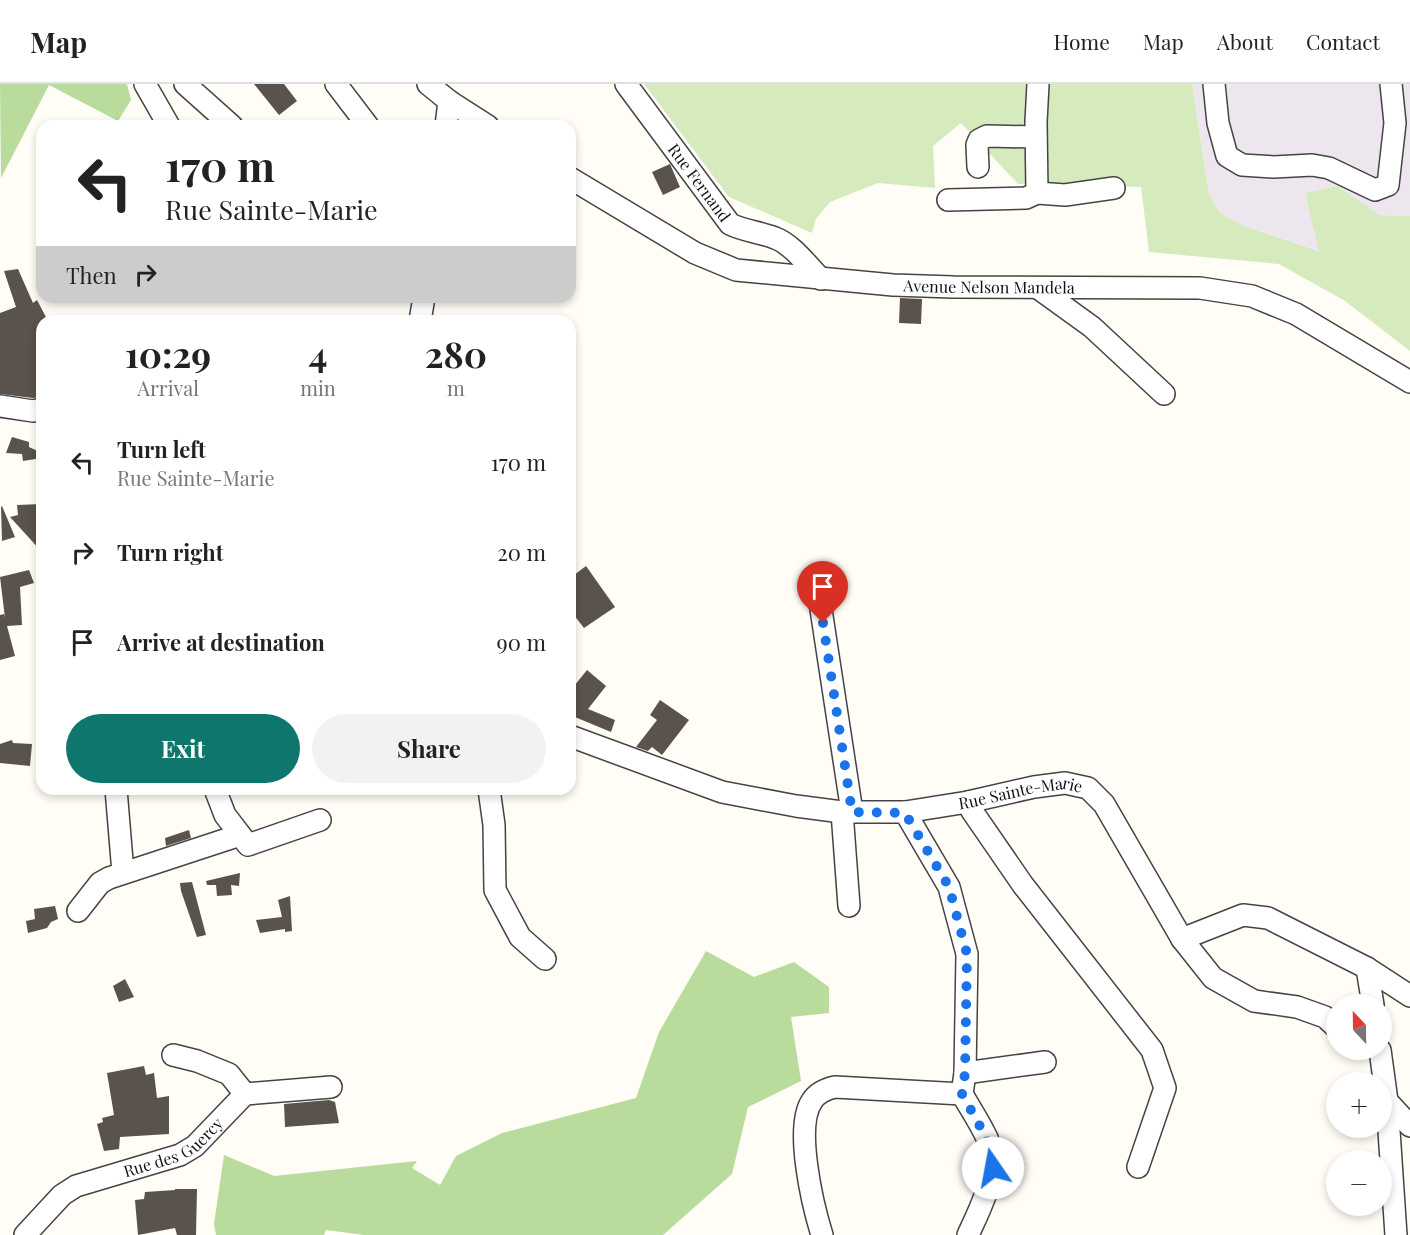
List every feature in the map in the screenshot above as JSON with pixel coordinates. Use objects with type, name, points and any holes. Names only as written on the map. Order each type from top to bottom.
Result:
[{"type":"street","points":[[145,84],[166,120]]},
{"type":"street","points":[[185,84],[225,120]]},
{"type":"street","points":[[336,84],[363,120]]},
{"type":"street","points":[[428,84],[479,120]]},
{"type":"street","name":"Rue Fernand","points":[[626,84],[730,224],[739,229],[777,239],[790,248],[821,279]]},
{"type":"street","points":[[1037,193],[1038,84]]},
{"type":"street","points":[[1214,84],[1218,123],[1227,156],[1242,165],[1274,167],[1312,165],[1329,168],[1375,190],[1388,185],[1395,123],[1391,84]]},
{"type":"street","points":[[447,120],[449,101]]},
{"type":"street","points":[[978,167],[977,145],[983,138],[987,136],[1036,137]]},
{"type":"street","name":"Avenue Nelson Mandela","points":[[576,182],[695,253],[736,270],[893,285],[1200,288],[1252,296],[1296,314],[1410,382]]},
{"type":"street","points":[[948,200],[1026,198],[1037,193],[1065,195],[1114,188]]},
{"type":"street","points":[[1038,288],[1092,327],[1164,394]]},
{"type":"street","points":[[0,406],[36,410]]},
{"type":"street","points":[[820,603],[847,812],[849,906]]},
{"type":"street","name":"Rue Sainte-Marie","points":[[576,738],[722,792],[796,806],[847,812],[905,813],[1065,783],[1088,788],[1104,804],[1182,939],[1213,978],[1254,1000],[1297,1007],[1326,1018]]},
{"type":"street","points":[[116,795],[123,873]]},
{"type":"street","points":[[217,795],[225,815],[248,845],[320,820]]},
{"type":"street","points":[[490,795],[494,825],[495,890],[520,937],[545,959]]},
{"type":"street","points":[[968,802],[1023,885],[1152,1050],[1165,1088],[1138,1167]]},
{"type":"street","points":[[905,813],[949,887],[967,954],[964,1083],[987,1139],[993,1168],[986,1195],[968,1235]]},
{"type":"street","points":[[78,911],[100,883],[123,873],[240,835]]},
{"type":"street","points":[[1182,939],[1244,915],[1268,918],[1367,968],[1410,996]]},
{"type":"street","points":[[1367,968],[1371,994]]},
{"type":"street","points":[[173,1055],[197,1061],[228,1074],[245,1094],[331,1087]]},
{"type":"street","points":[[822,1235],[805,1165],[806,1113],[812,1100],[824,1090],[835,1087],[964,1083],[1045,1062]]},
{"type":"street","name":"Rue des Guercy","points":[[25,1235],[62,1195],[76,1186],[87,1181],[165,1161],[195,1146],[245,1094]]},
{"type":"street","points":[[1392,1106],[1410,1126]]},
{"type":"street","points":[[1389,1138],[1396,1235]]},
{"type":"shaded area","points":[[1192,84],[1410,84],[1410,216],[1380,215],[1337,186],[1305,193],[1320,251],[1242,225],[1220,213],[1209,194]]},
{"type":"green space","points":[[0,84],[127,84],[131,100],[119,120],[49,85],[1,178]]},
{"type":"green space","points":[[644,84],[1192,84],[1209,194],[1220,213],[1242,225],[1319,251],[1305,193],[1337,186],[1380,215],[1410,216],[1410,351],[1345,301],[1279,264],[1149,252],[1141,187],[1018,184],[961,123],[933,146],[935,188],[878,183],[830,202],[816,219],[812,233],[729,197]]},
{"type":"green space","points":[[706,951],[754,977],[794,962],[829,987],[829,1013],[791,1017],[801,1081],[748,1107],[732,1174],[663,1235],[364,1235],[326,1230],[324,1235],[216,1235],[214,1224],[224,1155],[274,1176],[417,1161],[412,1168],[440,1185],[456,1156],[502,1133],[636,1098],[659,1032]]},
{"type":"building","points":[[254,84],[284,84],[297,101],[279,115]]},
{"type":"building","points":[[670,164],[680,187],[663,195],[652,172]]},
{"type":"building","points":[[18,269],[33,303],[36,301],[39,303],[45,315],[36,315],[36,398],[0,394],[0,313],[16,307],[4,271]]},
{"type":"building","points":[[900,298],[922,299],[921,324],[899,323]]},
{"type":"building","points":[[12,437],[29,442],[29,447],[36,450],[36,459],[23,461],[22,454],[6,453]]},
{"type":"building","points":[[36,504],[36,545],[10,517],[18,515],[17,505]]},
{"type":"building","points":[[1,507],[15,537],[2,541]]},
{"type":"building","points":[[586,566],[615,607],[584,628],[576,618],[576,574]]},
{"type":"building","points":[[29,570],[34,583],[20,587],[22,625],[7,626],[15,656],[0,660],[0,615],[4,614],[5,618],[0,577]]},
{"type":"building","points":[[587,670],[606,686],[588,709],[615,720],[611,732],[576,717],[576,684]]},
{"type":"building","points":[[660,700],[689,720],[662,755],[652,747],[648,751],[636,747],[657,720],[650,715]]},
{"type":"building","points":[[12,740],[13,743],[32,744],[30,766],[0,763],[0,744]]},
{"type":"building","points":[[189,830],[191,838],[166,846],[165,838]]},
{"type":"building","points":[[240,873],[239,886],[231,885],[232,895],[217,896],[216,885],[207,885],[206,881]]},
{"type":"building","points":[[192,882],[206,935],[197,937],[180,883]]},
{"type":"building","points":[[290,896],[292,931],[285,932],[285,929],[260,933],[256,920],[282,917],[278,900]]},
{"type":"building","points":[[55,906],[58,919],[51,922],[47,928],[28,933],[26,921],[35,919],[34,909]]},
{"type":"building","points":[[125,979],[134,997],[119,1002],[113,986]]},
{"type":"building","points":[[144,1066],[146,1075],[154,1073],[157,1098],[169,1096],[169,1134],[120,1137],[119,1149],[104,1151],[97,1124],[103,1122],[102,1118],[114,1115],[107,1073]]},
{"type":"building","points":[[329,1100],[335,1102],[339,1123],[285,1127],[284,1104]]},
{"type":"building","points":[[197,1189],[196,1235],[177,1235],[175,1228],[138,1235],[135,1200],[144,1199],[145,1192]]},
{"type":"route","points":[[823,623],[852,812],[905,813],[949,887],[967,954],[965,1073],[962,1094],[987,1139],[993,1168]]}]
